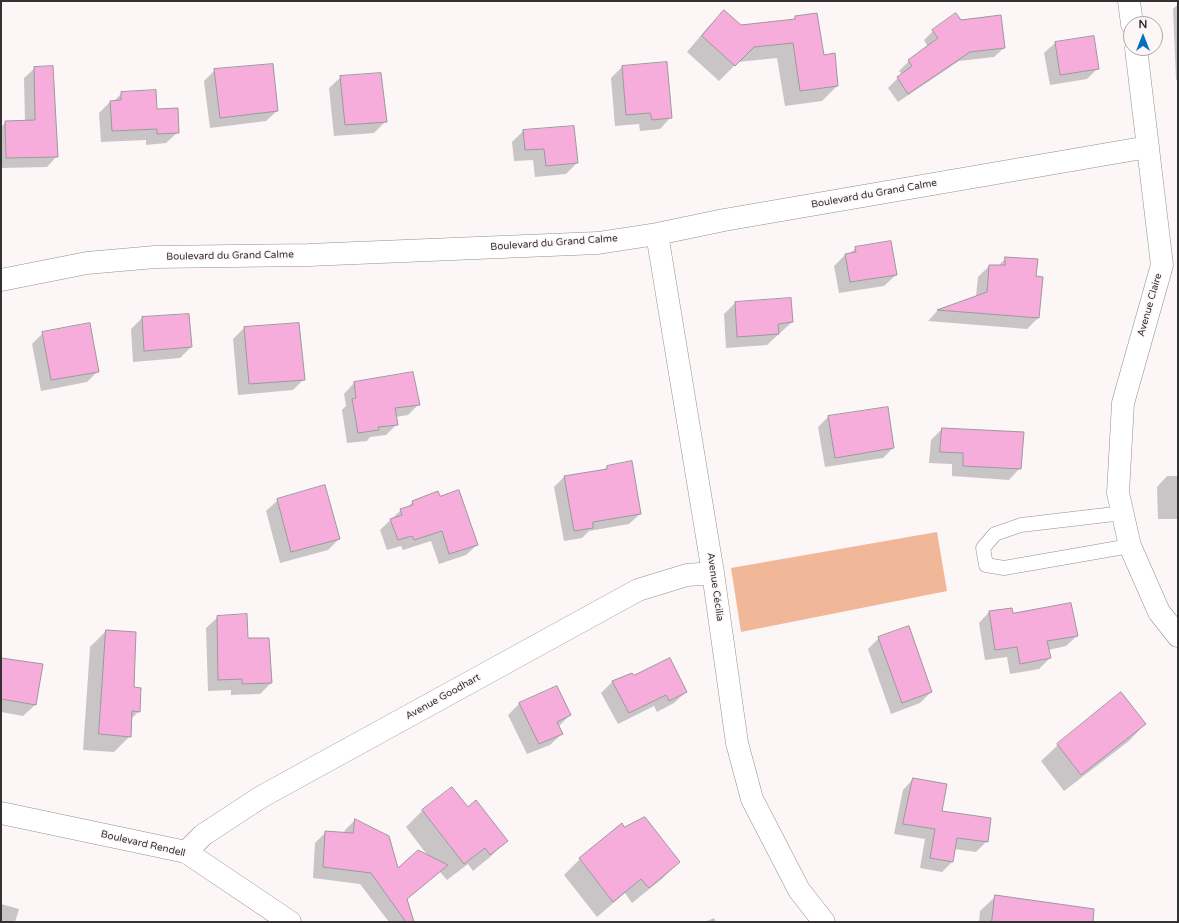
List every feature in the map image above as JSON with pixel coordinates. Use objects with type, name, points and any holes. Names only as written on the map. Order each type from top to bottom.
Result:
[{"type":"street","points":[[1129,1],[1131,16]]},
{"type":"street","name":"Avenue Claire","points":[[1137,56],[1162,265],[1123,403],[1118,493],[1130,546],[1159,612],[1178,636]]},
{"type":"street","name":"Boulevard du Grand Calme","points":[[1,280],[87,263],[155,257],[308,255],[590,243],[657,234],[724,220],[1148,147]]},
{"type":"street","name":"Avenue Cécilia","points":[[657,234],[714,573],[737,743],[752,799],[799,890],[824,922]]},
{"type":"street","name":"Avenue Goodhart","points":[[186,852],[203,835],[261,797],[638,590],[687,575],[714,573]]},
{"type":"street","name":"Boulevard Rendell","points":[[1,813],[186,852],[290,922]]},
{"type":"lane","points":[[1123,513],[1021,526],[995,534],[983,548],[986,565],[1004,568],[1130,546]]},
{"type":"shaded area","points":[[937,532],[947,591],[741,632],[731,568]]},
{"type":"building","points":[[724,10],[741,25],[795,19],[795,16],[817,13],[824,55],[835,53],[838,86],[800,91],[793,43],[754,47],[735,66],[702,36]]},
{"type":"building","points":[[956,13],[961,20],[1001,15],[1005,48],[970,52],[908,94],[897,77],[912,66],[908,60],[938,38],[932,30]]},
{"type":"building","points":[[1094,36],[1099,69],[1060,75],[1055,42]]},
{"type":"building","points":[[667,62],[672,118],[652,120],[650,113],[626,115],[622,66]]},
{"type":"building","points":[[273,64],[278,111],[220,118],[214,69]]},
{"type":"building","points":[[53,66],[58,157],[6,158],[5,121],[35,120],[34,67]]},
{"type":"building","points":[[381,73],[387,122],[345,125],[340,76]]},
{"type":"building","points":[[156,90],[157,109],[178,108],[179,133],[157,134],[157,129],[112,131],[110,101],[121,100],[121,92]]},
{"type":"building","points":[[574,126],[578,163],[546,166],[544,149],[525,150],[523,130]]},
{"type":"building","points":[[891,241],[897,275],[850,282],[845,254],[856,252],[855,247]]},
{"type":"building","points":[[1005,257],[1038,259],[1036,276],[1043,277],[1039,318],[937,310],[987,292],[989,265],[1005,265]]},
{"type":"building","points":[[791,298],[793,322],[778,324],[779,334],[737,337],[735,302]]},
{"type":"building","points":[[189,314],[192,347],[144,351],[142,317]]},
{"type":"building","points":[[90,323],[99,372],[51,380],[42,332]]},
{"type":"building","points":[[299,323],[305,380],[249,384],[244,327]]},
{"type":"building","points":[[413,372],[420,405],[395,408],[398,425],[378,427],[379,430],[358,433],[352,399],[356,398],[354,382]]},
{"type":"building","points":[[888,407],[894,448],[835,458],[828,416]]},
{"type":"building","points":[[942,428],[1024,432],[1021,469],[963,466],[963,453],[940,452]]},
{"type":"building","points":[[632,461],[641,514],[593,522],[593,528],[574,531],[564,476],[607,469],[607,466]]},
{"type":"building","points":[[325,485],[340,539],[291,552],[277,499]]},
{"type":"building","points":[[459,490],[478,545],[449,554],[442,531],[414,540],[412,536],[398,540],[390,519],[402,515],[400,509],[413,505],[412,501],[438,491],[440,496]]},
{"type":"building","points":[[1071,603],[1078,636],[1047,641],[1051,658],[1020,664],[1017,647],[995,650],[989,611],[1012,608],[1013,613]]},
{"type":"building","points":[[247,614],[248,638],[269,638],[272,683],[242,684],[242,679],[218,680],[217,616]]},
{"type":"building","points":[[909,626],[932,692],[902,703],[878,637]]},
{"type":"building","points":[[106,630],[136,632],[134,687],[141,688],[140,712],[132,711],[131,737],[99,734]]},
{"type":"building","points":[[1,658],[43,664],[36,705],[1,699]]},
{"type":"building","points":[[670,658],[687,692],[669,701],[666,695],[629,713],[612,681],[632,673],[634,675]]},
{"type":"building","points":[[557,686],[571,715],[557,722],[563,734],[539,744],[519,703]]},
{"type":"building","points":[[1121,692],[1146,724],[1081,775],[1057,744]]},
{"type":"building","points":[[913,778],[947,784],[942,811],[991,818],[988,842],[957,838],[953,862],[930,858],[935,829],[903,824]]},
{"type":"building","points":[[452,787],[468,807],[476,800],[508,841],[490,855],[485,848],[464,864],[422,810]]},
{"type":"building","points":[[645,817],[680,862],[649,888],[641,879],[613,902],[579,858],[622,823],[624,827]]},
{"type":"building","points":[[355,819],[389,836],[398,868],[418,850],[448,865],[407,899],[414,922],[406,922],[371,873],[323,867],[325,831],[353,833]]},
{"type":"building","points":[[995,895],[1094,909],[1093,922],[992,922]]}]
